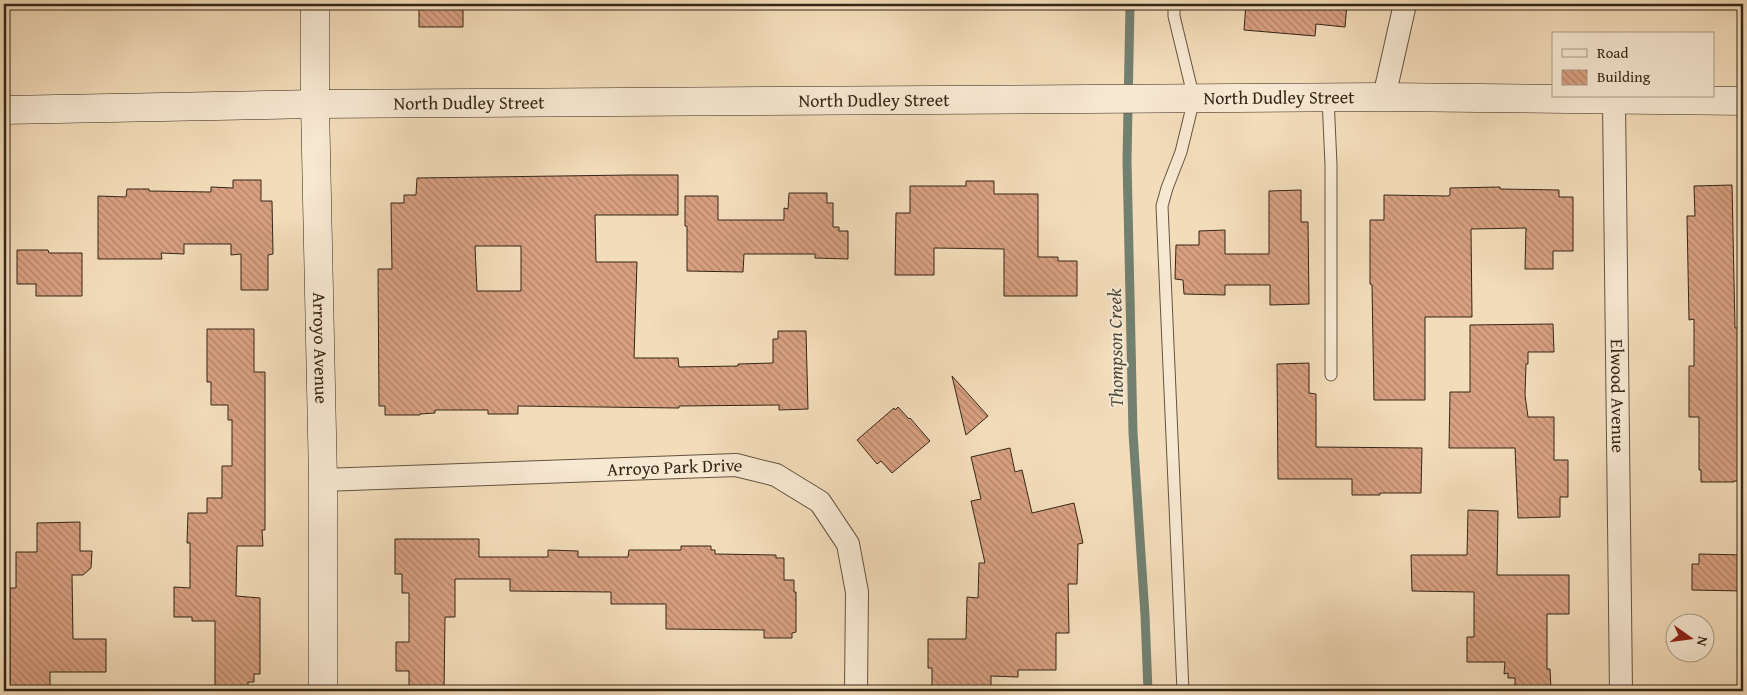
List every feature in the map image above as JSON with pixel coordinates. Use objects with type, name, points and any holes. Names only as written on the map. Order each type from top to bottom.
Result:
[{"type":"street","name":"Arroyo Avenue","points":[[315,4],[315,104],[323,480],[323,691]]},
{"type":"street","points":[[1384,97],[1405,4]]},
{"type":"street","name":"North Dudley Street","points":[[4,110],[315,104],[1384,97],[1743,101]]},
{"type":"street","name":"Elwood Avenue","points":[[1614,101],[1622,691]]},
{"type":"street","name":"Arroyo Park Drive","points":[[323,480],[736,465],[776,475],[820,502],[848,544],[857,592],[856,691]]},
{"type":"lane","points":[[1174,4],[1174,16],[1194,99],[1181,152],[1166,188],[1162,206],[1183,691]]},
{"type":"lane","points":[[1328,98],[1331,165],[1331,375]]},
{"type":"building","points":[[419,4],[463,4],[463,27],[419,27]]},
{"type":"building","points":[[1246,4],[1347,4],[1345,27],[1316,24],[1315,36],[1244,30]]},
{"type":"building","points":[[678,175],[678,215],[595,215],[596,262],[637,262],[634,358],[678,358],[679,367],[738,366],[738,364],[773,363],[773,339],[778,339],[778,331],[806,331],[808,409],[779,410],[779,405],[679,406],[679,408],[518,406],[518,414],[488,414],[488,410],[435,410],[435,413],[420,415],[385,415],[385,406],[379,406],[378,269],[392,269],[391,203],[404,203],[404,195],[416,195],[417,178]],"holes":[[[475,246],[521,246],[521,291],[477,291]]]},
{"type":"building","points":[[233,180],[261,180],[261,201],[272,201],[273,254],[268,255],[268,290],[241,290],[241,254],[231,255],[231,244],[184,244],[184,254],[161,253],[162,259],[98,259],[98,196],[126,197],[127,189],[211,192],[211,187],[233,188]]},
{"type":"building","points":[[966,181],[994,181],[994,194],[1038,194],[1038,257],[1058,257],[1058,261],[1077,261],[1077,296],[1004,296],[1004,249],[934,248],[934,275],[895,275],[896,213],[910,213],[910,186],[966,186]]},
{"type":"building","points":[[1732,185],[1735,328],[1738,328],[1738,451],[1742,451],[1741,481],[1701,482],[1701,470],[1699,470],[1699,417],[1689,417],[1689,366],[1694,366],[1694,319],[1689,320],[1687,216],[1695,216],[1694,186]]},
{"type":"building","points":[[1500,187],[1500,189],[1559,190],[1559,197],[1573,197],[1573,251],[1553,251],[1553,269],[1525,269],[1526,228],[1471,229],[1472,317],[1425,317],[1425,400],[1374,400],[1370,220],[1384,220],[1384,195],[1448,196],[1450,195],[1450,188]]},
{"type":"building","points":[[1301,190],[1301,222],[1308,222],[1309,304],[1270,305],[1270,285],[1225,285],[1225,295],[1184,294],[1183,280],[1175,279],[1176,245],[1199,245],[1199,231],[1225,230],[1225,254],[1269,254],[1269,191]]},
{"type":"building","points":[[789,193],[827,193],[827,203],[833,203],[833,227],[839,227],[839,231],[848,231],[848,259],[815,258],[815,254],[744,254],[743,272],[687,271],[685,196],[718,196],[718,220],[784,220],[784,208],[788,209]]},
{"type":"building","points":[[17,250],[48,250],[49,253],[82,253],[82,296],[36,296],[36,284],[17,284]]},
{"type":"building","points":[[1553,324],[1554,352],[1528,352],[1525,395],[1528,417],[1554,417],[1554,460],[1568,460],[1568,497],[1560,497],[1560,517],[1518,518],[1515,448],[1449,448],[1450,392],[1470,392],[1470,325]]},
{"type":"building","points":[[207,329],[254,329],[254,372],[265,372],[265,530],[262,530],[263,546],[237,546],[236,596],[260,598],[260,674],[254,674],[254,682],[248,682],[248,691],[215,691],[215,621],[192,621],[192,617],[174,617],[174,587],[190,588],[190,543],[187,543],[188,513],[207,513],[207,498],[222,498],[222,466],[232,466],[232,420],[228,420],[228,405],[211,405],[211,382],[207,382]]},
{"type":"building","points":[[1309,363],[1309,393],[1316,394],[1316,447],[1422,448],[1421,493],[1352,495],[1352,479],[1278,479],[1277,364]]},
{"type":"building","points":[[952,376],[988,416],[966,435]]},
{"type":"building","points":[[898,407],[930,441],[892,473],[881,461],[877,464],[857,440],[894,408],[895,410]]},
{"type":"building","points":[[1010,448],[1015,472],[1022,470],[1032,513],[1074,503],[1083,543],[1078,544],[1077,584],[1068,584],[1069,633],[1056,633],[1056,670],[1018,670],[1018,677],[991,676],[991,690],[942,691],[942,688],[932,687],[932,668],[928,668],[928,639],[966,639],[967,597],[978,598],[979,563],[985,563],[971,501],[981,499],[971,457]]},
{"type":"building","points":[[1468,510],[1498,511],[1497,575],[1569,575],[1569,614],[1547,614],[1547,669],[1550,669],[1551,691],[1515,691],[1515,678],[1508,678],[1508,673],[1504,674],[1505,662],[1467,662],[1467,637],[1474,637],[1474,592],[1412,591],[1411,555],[1467,555]]},
{"type":"building","points":[[80,522],[80,551],[92,551],[91,568],[83,575],[72,575],[73,639],[106,639],[106,672],[50,672],[50,691],[10,691],[10,588],[16,588],[16,552],[37,552],[37,523]]},
{"type":"building","points":[[395,539],[479,539],[479,557],[548,557],[548,550],[578,551],[578,557],[628,557],[629,550],[681,550],[681,546],[711,546],[711,550],[715,550],[715,554],[776,555],[776,558],[784,558],[784,580],[794,580],[794,592],[796,592],[796,632],[792,633],[792,638],[764,638],[764,630],[666,629],[666,604],[611,604],[611,592],[510,591],[510,579],[455,579],[455,617],[445,617],[444,691],[409,691],[409,671],[396,671],[396,642],[409,642],[409,593],[402,593],[402,574],[395,574]]},
{"type":"building","points":[[1699,554],[1743,555],[1743,591],[1692,590],[1692,564],[1699,564]]},
{"type":"waterway","name":"Thompson Creek","points":[[1130,4],[1127,161],[1133,433],[1148,691]]}]
